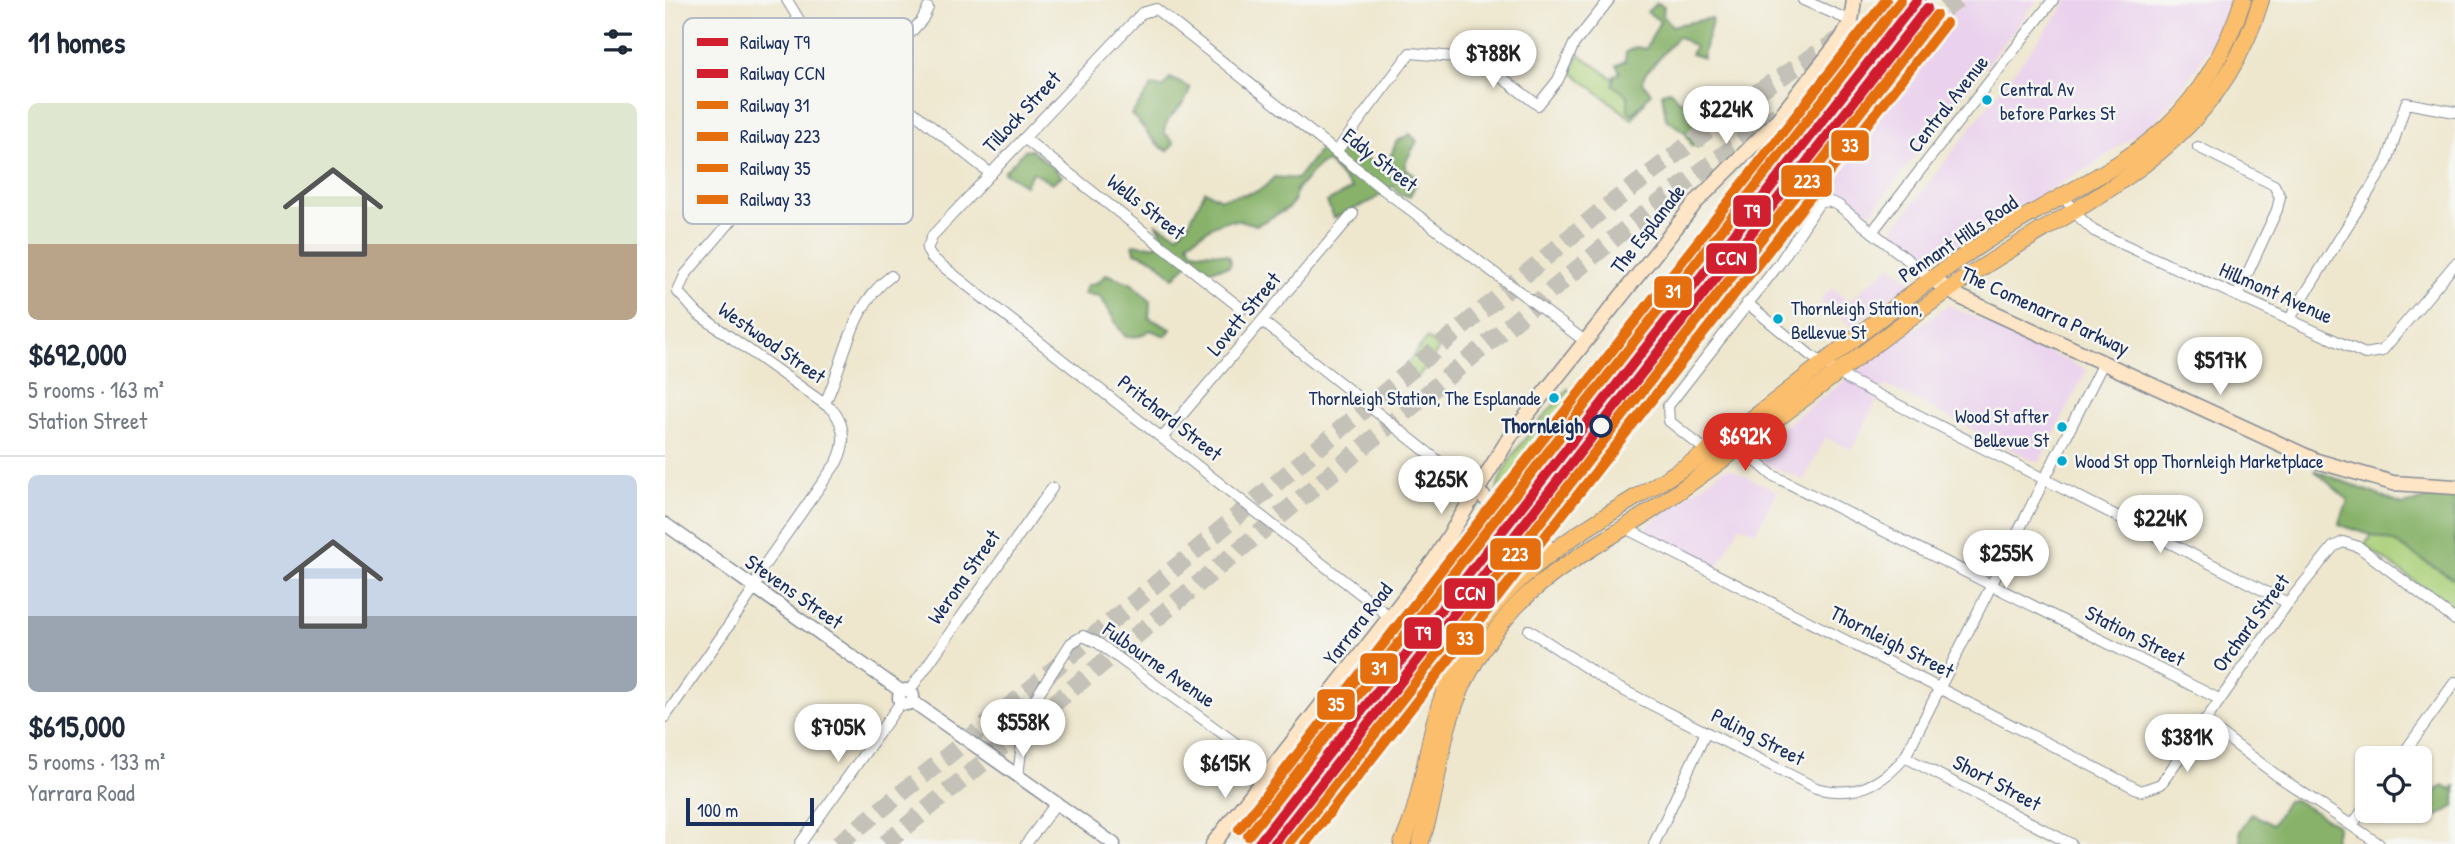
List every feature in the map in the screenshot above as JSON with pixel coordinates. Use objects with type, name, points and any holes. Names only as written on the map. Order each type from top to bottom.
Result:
[{"type":"highway","name":"Pennant Hills Road","points":[[1402,844],[1413,816],[1441,701],[1456,666],[1493,606],[1517,581],[1554,552],[1708,452],[1821,362],[1932,279],[1999,233],[2127,159],[2185,109],[2222,55],[2243,0]]},
{"type":"highway","name":"Pennant Hills Road","points":[[1420,844],[1451,717],[1479,655],[1507,616],[1529,593],[1740,447],[1948,290],[2007,250],[2126,180],[2162,152],[2198,115],[2230,73],[2261,0]]},
{"type":"highway","points":[[1554,552],[1563,556],[1605,541]]},
{"type":"main road","name":"The Esplanade","points":[[1476,491],[1511,435],[1709,186],[1784,113],[1842,38],[1851,21],[1854,0]]},
{"type":"main road","name":"The Comenarra Parkway","points":[[1932,279],[1948,290],[2103,363],[2332,466],[2393,483],[2455,486]]},
{"type":"main road","points":[[1476,491],[1554,552]]},
{"type":"main road","name":"Yarrara Road","points":[[1213,844],[1435,559],[1476,491]]},
{"type":"street","points":[[787,0],[798,18]]},
{"type":"street","points":[[1336,152],[1410,53],[1477,59],[1538,105],[1558,80],[1574,44],[1609,0]]},
{"type":"street","points":[[1803,0],[1851,21]]},
{"type":"street","name":"Central Avenue","points":[[1873,232],[2053,0]]},
{"type":"street","points":[[913,30],[922,20],[927,8]]},
{"type":"street","name":"Eddy Street","points":[[1152,9],[1162,14],[1336,152],[1586,342]]},
{"type":"street","name":"Tillock Street","points":[[927,249],[933,235],[1142,13],[1152,9]]},
{"type":"street","points":[[2288,320],[2387,162],[2406,103],[2455,112]]},
{"type":"street","points":[[913,110],[991,174]]},
{"type":"street","name":"Wells Street","points":[[1024,138],[1242,309]]},
{"type":"street","points":[[2198,147],[2274,184],[2280,197],[2277,210],[2237,296]]},
{"type":"street","name":"Hillmont Avenue","points":[[2064,196],[2074,212],[2094,231],[2365,354],[2382,351],[2455,264]]},
{"type":"street","points":[[1708,452],[1669,421],[1668,406],[1779,264],[1816,205],[1824,201],[1833,202],[1932,279]]},
{"type":"street","name":"Lovett Street","points":[[1163,438],[1353,215]]},
{"type":"street","name":"Westwood Street","points":[[665,717],[755,588],[761,570],[841,453],[844,442],[837,415],[825,403],[698,314],[678,292],[685,275],[729,224]]},
{"type":"street","name":"Pritchard Street","points":[[927,249],[931,257],[1390,617]]},
{"type":"street","points":[[825,403],[858,314],[876,288],[891,276]]},
{"type":"street","points":[[1747,303],[1821,362],[1839,373],[2288,603]]},
{"type":"street","points":[[1262,321],[1476,491]]},
{"type":"street","name":"Paling Street","points":[[1529,630],[1611,684],[1816,788],[1831,792],[1851,792],[1867,788],[1883,779],[1905,757],[2103,363]]},
{"type":"street","name":"Station Street","points":[[1740,447],[1772,475],[2219,699]]},
{"type":"street","name":"Werona Street","points":[[800,844],[1052,488]]},
{"type":"street","name":"Stevens Street","points":[[665,524],[1114,844]]},
{"type":"street","name":"Thornleigh Street","points":[[1625,528],[2141,791]]},
{"type":"street","name":"Orchard Street","points":[[2141,791],[2161,784],[2288,603],[2333,547],[2343,542],[2359,547],[2455,620]]},
{"type":"street","name":"Fulbourne Avenue","points":[[1017,775],[1025,712],[1071,643],[1083,636],[1259,760],[1265,778]]},
{"type":"street","points":[[2409,746],[2455,682]]},
{"type":"street","points":[[2204,721],[2275,774],[2379,844]]},
{"type":"street","points":[[1654,844],[1706,732]]},
{"type":"street","name":"Short Street","points":[[1905,757],[2071,844]]},
{"type":"street","points":[[1026,844],[1057,802]]},
{"type":"shaded area","points":[[1953,0],[2037,0],[1872,211],[1862,212],[1818,177]]},
{"type":"shaded area","points":[[2069,0],[2230,0],[2215,37],[2193,73],[2157,119],[2093,165],[1982,227],[1930,263],[1892,234],[1894,228]]},
{"type":"shaded area","points":[[1891,265],[1910,280],[1909,284],[1852,326],[1820,300],[1832,288],[1849,301]]},
{"type":"shaded area","points":[[1948,305],[2087,370],[2039,463],[1885,385],[1852,449],[1825,438],[1804,480],[1763,463],[1753,449]]},
{"type":"shaded area","points":[[1724,469],[1731,469],[1777,492],[1755,532],[1740,525],[1717,568],[1647,532],[1646,527]]},
{"type":"green space","points":[[1657,3],[1664,6],[1662,15],[1672,26],[1712,18],[1711,27],[1703,58],[1691,54],[1695,47],[1678,36],[1645,74],[1642,82],[1651,93],[1633,114],[1628,110],[1628,96],[1613,85],[1614,76],[1620,72],[1617,65],[1625,61],[1626,52],[1636,47],[1646,49],[1660,21],[1647,12]]},
{"type":"green space","points":[[1579,54],[1645,102],[1632,119],[1572,72]]},
{"type":"green space","points":[[1170,78],[1190,88],[1185,101],[1166,125],[1164,132],[1174,143],[1168,151],[1157,144],[1131,115],[1152,86],[1163,88]]},
{"type":"green space","points":[[1714,89],[1733,98],[1731,108],[1712,116],[1702,128],[1701,145],[1692,146],[1686,133],[1666,119],[1662,93],[1670,90],[1679,101],[1698,103],[1702,92]]},
{"type":"green space","points":[[1410,134],[1417,141],[1406,161],[1406,169],[1414,175],[1416,184],[1410,196],[1400,195],[1393,186],[1372,201],[1334,218],[1327,202],[1352,189],[1328,162],[1319,165],[1296,190],[1294,201],[1287,209],[1257,225],[1235,220],[1220,223],[1188,242],[1193,251],[1229,256],[1229,266],[1209,270],[1193,257],[1174,278],[1154,259],[1135,252],[1133,244],[1150,246],[1158,244],[1164,238],[1157,224],[1178,235],[1190,221],[1205,191],[1221,199],[1256,191],[1274,177],[1297,179],[1322,147],[1331,154],[1348,147],[1372,162],[1383,164],[1392,154],[1396,142]]},
{"type":"green space","points":[[1025,150],[1032,150],[1062,176],[1052,183],[1033,172],[1025,185],[1004,172]]},
{"type":"green space","points":[[1106,274],[1131,283],[1150,301],[1149,318],[1171,329],[1166,336],[1150,330],[1140,336],[1126,337],[1099,296],[1084,294],[1087,285],[1099,282]]},
{"type":"green space","points":[[1427,338],[1440,348],[1417,378],[1404,368]]},
{"type":"green space","points":[[1568,389],[1580,399],[1555,436],[1561,442],[1511,507],[1497,496],[1504,470],[1524,440]]},
{"type":"green space","points":[[2314,470],[2403,505],[2455,492],[2455,580],[2394,542],[2339,525],[2348,500]]},
{"type":"green space","points":[[2386,520],[2455,568],[2455,610],[2364,545]]},
{"type":"green space","points":[[2444,786],[2451,789],[2455,786],[2455,806],[2436,817],[2432,815],[2432,800],[2438,789]]},
{"type":"green space","points":[[2295,800],[2338,826],[2334,841],[2327,844],[2241,843],[2240,831],[2252,813],[2272,825],[2287,801]]},
{"type":"tunnel","points":[[838,844],[1022,696],[1601,211],[1762,89],[1901,0]]},
{"type":"tunnel","points":[[885,844],[1634,222],[1775,116],[1958,0]]},
{"type":"railway","points":[[1272,844],[1441,630],[1641,398],[1679,348],[1800,168],[1873,74],[1924,0]]},
{"type":"railway","points":[[1249,844],[1411,638],[1480,560]]},
{"type":"rail line","name":"35","points":[[1239,829],[1886,0]]},
{"type":"rail line","name":"31","points":[[1248,836],[1901,0]]},
{"type":"rail line","name":"T9","points":[[1258,844],[1917,0]]},
{"type":"rail line","name":"CCN","points":[[1274,844],[1927,8]]},
{"type":"rail line","name":"223","points":[[1289,844],[1936,15]]},
{"type":"rail line","name":"33","points":[[1305,844],[1946,23]]},
{"type":"place","name":"Central Av before Parkes St","points":[[1987,100]]},
{"type":"place","name":"Thornleigh Station, Bellevue St","points":[[1778,319]]},
{"type":"place","name":"Thornleigh Station, The Esplanade","points":[[1554,398]]},
{"type":"place","name":"Thornleigh","points":[[1601,426]]},
{"type":"place","name":"Wood St after Bellevue St","points":[[2062,427]]},
{"type":"place","name":"Wood St opp Thornleigh Marketplace","points":[[2062,461]]}]
